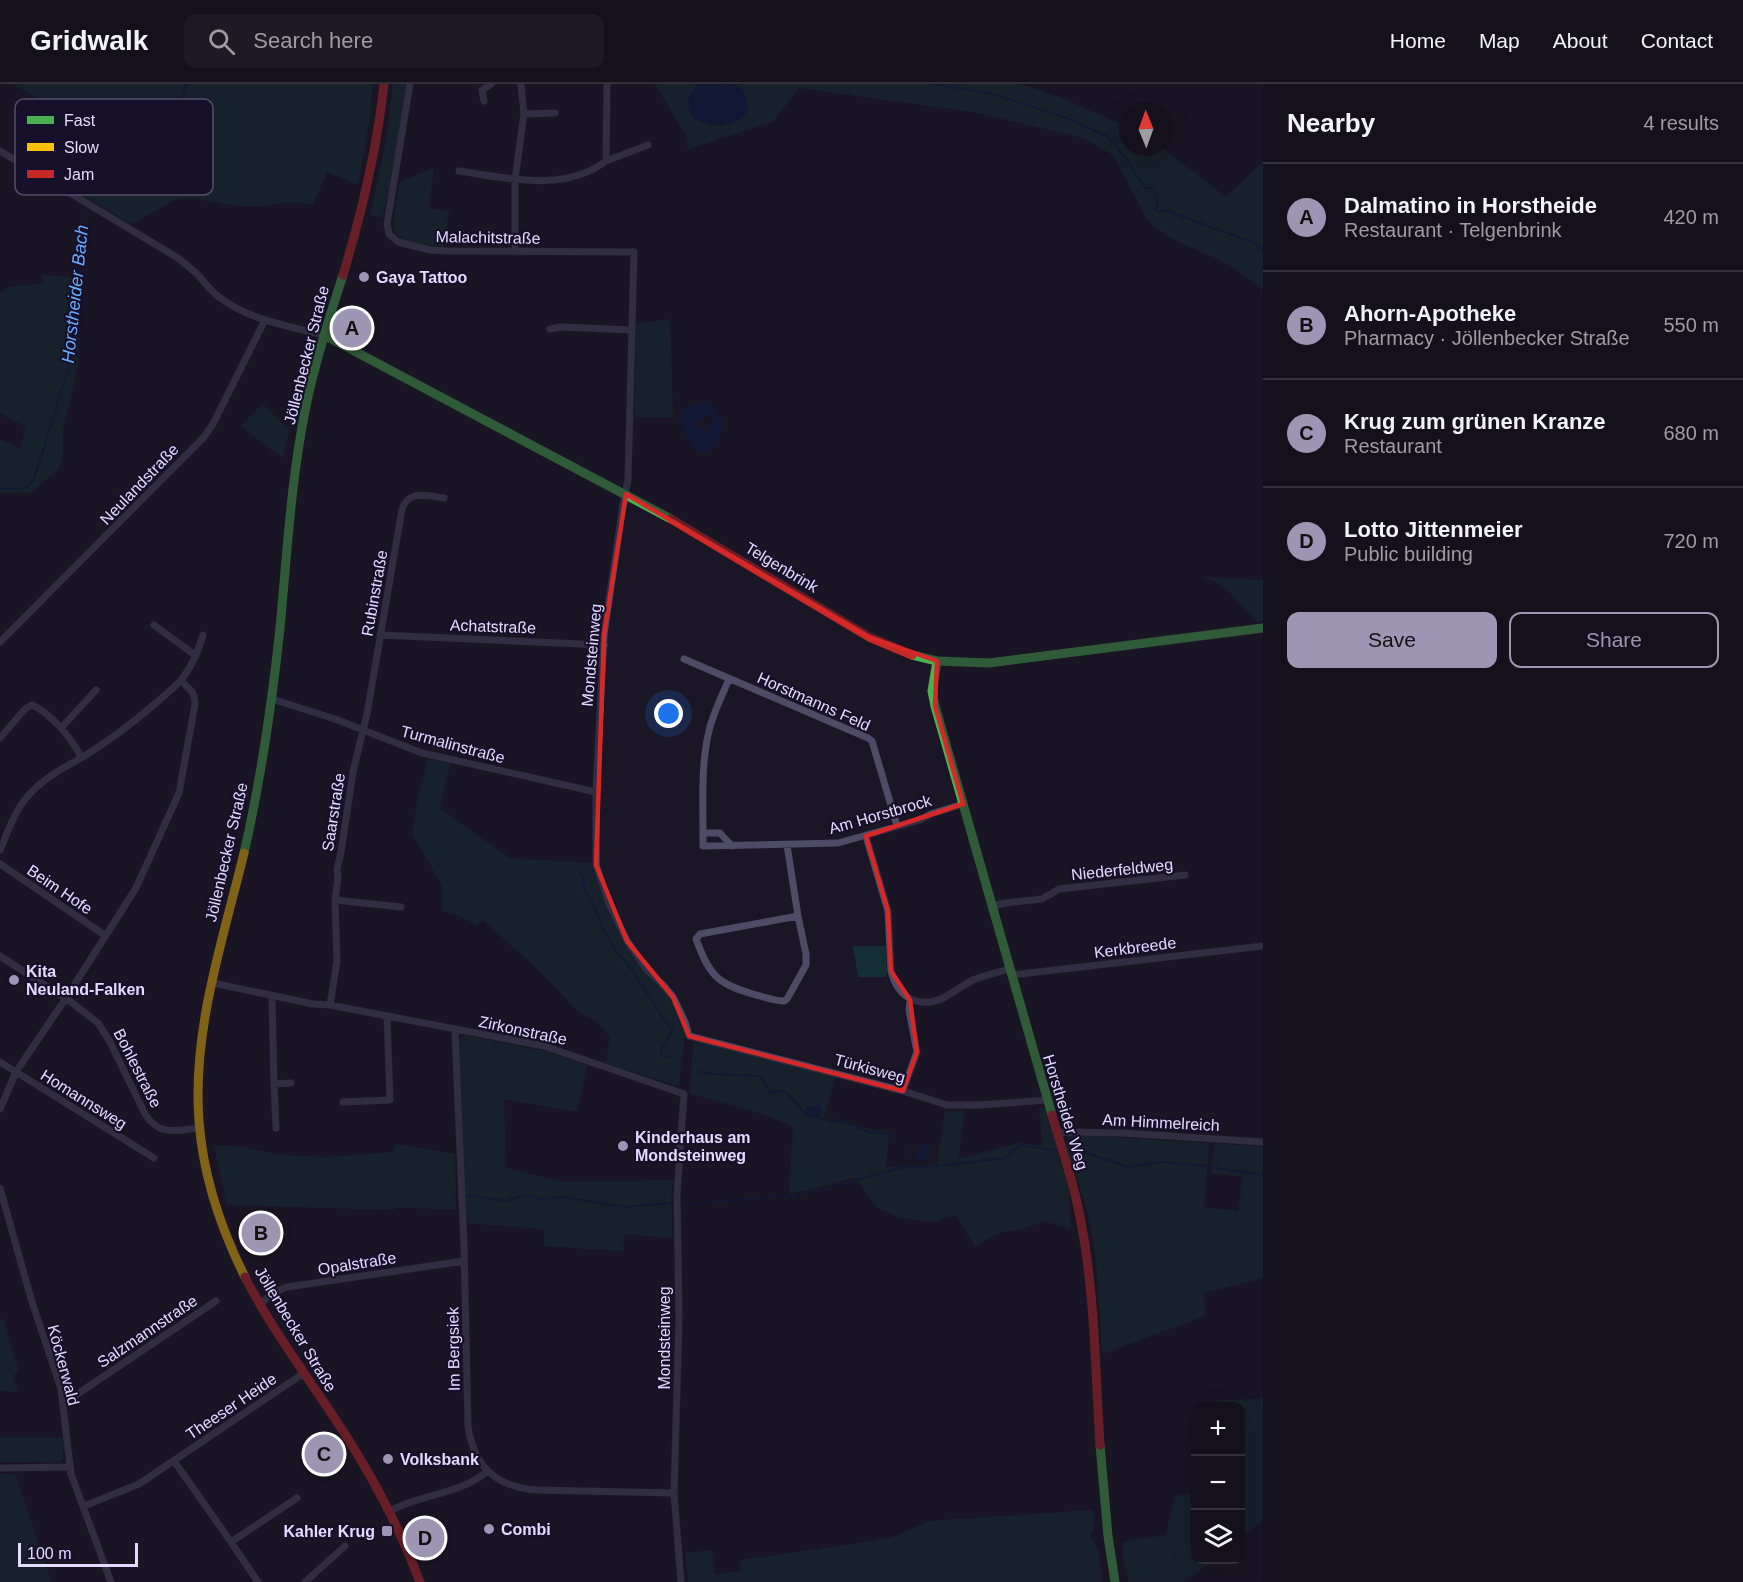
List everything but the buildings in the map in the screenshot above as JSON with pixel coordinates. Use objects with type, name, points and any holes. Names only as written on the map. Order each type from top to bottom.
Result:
[{"type":"street","name":"Jöllenbecker Straße","points":[[384,84],[368,187],[324,335],[307,404],[289,529],[272,699],[253,811],[213,983],[198,1080],[204,1161],[217,1206],[237,1258],[260,1304],[358,1456],[390,1511],[409,1551],[420,1582]]},
{"type":"street","name":"Malachitstraße","points":[[410,84],[387,224],[389,234],[398,242],[430,250],[634,252]]},
{"type":"street","points":[[484,101],[482,90],[490,84]]},
{"type":"street","points":[[515,252],[514,179],[524,114],[521,84]]},
{"type":"street","points":[[606,161],[607,84]]},
{"type":"street","points":[[524,114],[555,113]]},
{"type":"street","points":[[459,171],[514,179],[549,180],[575,177],[590,172],[606,161],[648,145]]},
{"type":"street","points":[[0,151],[15,160]]},
{"type":"street","points":[[73,195],[178,258],[217,296],[233,306],[265,320],[324,335]]},
{"type":"street","name":"Mondsteinweg","points":[[634,252],[628,480],[604,645],[596,792],[596,865],[609,904],[630,946],[647,970],[673,997],[689,1036]]},
{"type":"street","name":"Neulandstraße","points":[[0,642],[204,437],[213,424],[265,320]]},
{"type":"street","points":[[550,329],[561,327],[632,330]]},
{"type":"street","name":"Telgenbrink","points":[[324,335],[690,529],[869,637],[911,656],[937,661],[988,663],[1263,628]]},
{"type":"street","name":"Rubinstraße","points":[[363,729],[404,503],[411,496],[419,494],[444,498]]},
{"type":"street","points":[[154,625],[196,656]]},
{"type":"street","points":[[0,850],[10,825],[27,797],[41,783],[62,768],[119,733],[181,681],[196,656],[203,635]]},
{"type":"street","name":"Achatstraße","points":[[380,635],[604,645]]},
{"type":"street","name":"Horstmanns Feld","points":[[684,659],[872,741],[897,826]]},
{"type":"street","name":"Horstheider Weg","points":[[937,661],[932,697],[1075,1194],[1082,1227],[1106,1511],[1115,1582]]},
{"type":"street","points":[[729,679],[711,723],[707,742],[703,785],[703,832],[720,833],[732,846]]},
{"type":"street","points":[[0,1109],[16,1072],[136,888],[179,794],[195,704],[193,691],[181,681]]},
{"type":"street","points":[[61,728],[96,690]]},
{"type":"street","name":"Turmalinstraße","points":[[272,699],[363,729],[432,756],[596,792]]},
{"type":"street","points":[[0,738],[25,709],[32,705],[40,708],[61,728],[81,757]]},
{"type":"street","name":"Saarstraße","points":[[330,1005],[337,961],[335,900],[337,869],[353,772],[363,729]]},
{"type":"street","name":"Am Horstbrock","points":[[703,832],[703,846],[838,843],[963,804]]},
{"type":"street","points":[[866,836],[888,911],[893,979],[910,1000],[909,1010],[917,1052],[903,1091]]},
{"type":"street","points":[[787,845],[806,965],[787,999],[784,1002],[724,984],[712,973],[696,939],[700,934],[798,916]]},
{"type":"street","name":"Beim Hofe","points":[[0,864],[106,936]]},
{"type":"street","name":"Niederfeldweg","points":[[993,906],[1042,899],[1059,889],[1185,875]]},
{"type":"street","points":[[335,900],[401,907]]},
{"type":"street","name":"Kerkbreede","points":[[910,1000],[922,1003],[938,1000],[977,978],[1010,972],[1263,946]]},
{"type":"street","name":"Bohlestraße","points":[[0,956],[66,998],[91,1017],[102,1029],[145,1114],[153,1125],[168,1131],[200,1128]]},
{"type":"street","name":"Zirkonstraße","points":[[213,983],[313,1004],[330,1005],[544,1046],[684,1094]]},
{"type":"street","points":[[272,996],[276,1128]]},
{"type":"street","points":[[343,1102],[390,1100],[387,1016]]},
{"type":"street","name":"Im Bergsiek","points":[[455,1030],[468,1426],[474,1450],[488,1471],[504,1483],[525,1489],[674,1493]]},
{"type":"street","name":"Türkisweg","points":[[689,1036],[903,1091],[939,1103],[961,1106],[1047,1100]]},
{"type":"street","name":"Homannsweg","points":[[0,1062],[154,1158]]},
{"type":"street","points":[[274,1084],[291,1083]]},
{"type":"street","name":"Mondsteinweg","points":[[681,1582],[674,1493],[679,1319],[676,1194],[684,1094]]},
{"type":"street","name":"Am Himmelreich","points":[[1057,1133],[1123,1133],[1263,1142]]},
{"type":"street","name":"Köckerwald","points":[[0,1188],[63,1401],[69,1467],[111,1582]]},
{"type":"street","name":"Opalstraße","points":[[260,1304],[275,1292],[287,1287],[464,1261]]},
{"type":"street","name":"Salzmannstraße","points":[[63,1401],[76,1395],[216,1301]]},
{"type":"street","name":"Theeser Heide","points":[[84,1506],[138,1484],[304,1373]]},
{"type":"street","points":[[174,1461],[258,1582]]},
{"type":"street","points":[[0,1468],[69,1467]]},
{"type":"street","points":[[390,1511],[407,1503],[461,1488],[488,1471]]},
{"type":"street","points":[[231,1542],[297,1498]]},
{"type":"street","points":[[305,1582],[345,1546]]},
{"type":"highlighted area","points":[[626,494],[869,637],[937,661],[935,706],[963,804],[866,836],[888,911],[891,971],[910,1000],[917,1052],[903,1091],[689,1036],[673,997],[627,941],[596,865],[604,634]]},
{"type":"green space","points":[[13,84],[373,84],[358,185],[327,172],[313,204],[288,202],[263,206],[238,206],[194,198],[175,200],[131,224],[83,195],[213,195],[213,99],[38,99]]},
{"type":"green space","points":[[393,84],[408,84],[404,113],[383,217],[370,216],[387,136]]},
{"type":"green space","points":[[655,84],[698,84],[691,94],[740,87],[732,84],[1020,84],[1059,97],[1119,123],[1119,156],[1173,156],[1226,197],[1263,162],[1263,290],[1229,265],[1175,240],[1155,227],[1147,219],[1113,155],[1084,138],[973,112],[799,88],[773,122],[688,149],[686,135]]},
{"type":"green space","points":[[434,167],[429,208],[449,212],[444,247],[411,242],[401,238],[394,226],[399,183]]},
{"type":"green space","points":[[42,275],[81,278],[78,359],[63,429],[63,455],[59,468],[30,493],[0,493],[0,439],[20,449],[26,427],[0,413],[0,293],[8,287],[44,283]]},
{"type":"green space","points":[[670,319],[673,418],[635,417],[636,324]]},
{"type":"green space","points":[[262,404],[289,431],[283,458],[241,426]]},
{"type":"green space","points":[[1201,577],[1263,580],[1263,621],[1257,622],[1226,589],[1216,582]]},
{"type":"green space","points":[[428,759],[450,764],[440,808],[509,858],[592,863],[609,914],[624,944],[645,973],[663,989],[683,1024],[685,1036],[677,1086],[606,1063],[610,1036],[595,1020],[579,1013],[544,975],[483,920],[476,925],[462,917],[442,911],[442,885],[412,834]]},
{"type":"green space","points":[[853,946],[886,946],[887,974],[885,977],[858,977]]},
{"type":"green space","points":[[464,1035],[549,1052],[587,1065],[577,1112],[504,1099],[506,1168],[563,1182],[673,1180],[671,1201],[673,1238],[625,1234],[623,1251],[544,1246],[544,1229],[467,1223],[459,1040]]},
{"type":"green space","points":[[698,1042],[836,1077],[824,1117],[889,1132],[886,1168],[937,1164],[945,1112],[965,1110],[958,1159],[1019,1143],[1041,1146],[1039,1107],[1045,1108],[1068,1184],[1071,1229],[1044,1221],[1020,1230],[1001,1232],[975,1246],[956,1215],[934,1222],[900,1218],[876,1207],[855,1177],[789,1194],[793,1127],[768,1116],[690,1093],[693,1045]]},
{"type":"green space","points":[[1068,1136],[1209,1143],[1204,1207],[1238,1211],[1243,1177],[1211,1173],[1215,1143],[1263,1147],[1263,1278],[1204,1293],[1205,1316],[1102,1354],[1098,1282],[1091,1229],[1065,1145]]},
{"type":"green space","points":[[396,1144],[455,1154],[456,1210],[227,1205],[214,1146],[238,1146],[281,1155],[326,1157],[392,1152]]},
{"type":"green space","points":[[3,1318],[19,1372],[13,1375],[18,1392],[0,1391],[0,1320]]},
{"type":"green space","points":[[1263,1397],[1263,1520],[1245,1535],[1245,1402],[1218,1402],[1217,1400]]},
{"type":"green space","points":[[0,1437],[63,1438],[63,1459],[59,1462],[0,1462]]},
{"type":"green space","points":[[0,1474],[15,1474],[51,1582],[0,1582]]},
{"type":"green space","points":[[1191,1494],[1191,1564],[1209,1564],[1184,1582],[1129,1582],[1123,1558],[1123,1542],[1166,1535],[1175,1496]]},
{"type":"green space","points":[[1093,1510],[1094,1528],[1090,1535],[1099,1550],[1102,1582],[688,1582],[685,1553],[712,1550],[715,1575],[741,1571],[740,1560],[891,1538],[929,1521]]},
{"type":"water","points":[[698,84],[740,87],[745,95],[748,110],[740,119],[721,126],[709,125],[692,117],[689,100]]},
{"type":"water","points":[[701,401],[711,403],[720,412],[710,418],[706,417],[694,422],[697,427],[704,431],[709,430],[711,419],[721,414],[724,426],[721,435],[708,453],[702,453],[692,447],[678,419],[684,409]]},
{"type":"water","points":[[821,1106],[819,1117],[814,1119],[804,1114],[807,1107]]},
{"type":"water","points":[[928,1144],[931,1148],[930,1157],[925,1162],[917,1161],[914,1153],[918,1146]]},
{"type":"waterway","name":"Horstheider Bach","points":[[176,99],[183,96],[186,84]]},
{"type":"waterway","points":[[934,84],[993,94],[1064,117],[1107,136],[1145,188],[1154,188],[1158,205],[1155,209],[1159,212],[1165,210],[1254,243],[1263,250]]},
{"type":"waterway","name":"Horstheider Bach","points":[[0,489],[26,488],[34,479],[68,370],[72,349],[84,209]]},
{"type":"waterway","points":[[581,874],[584,881],[583,887],[614,948],[673,1030],[661,1050],[661,1055],[675,1059]]},
{"type":"waterway","points":[[698,1069],[700,1072],[707,1073],[760,1076],[770,1092],[785,1091],[806,1114]]},
{"type":"waterway","points":[[817,1118],[847,1123],[869,1132],[893,1134],[902,1138],[905,1143],[905,1166]]},
{"type":"waterway","points":[[683,1204],[789,1196],[826,1189],[903,1167],[937,1166],[1005,1158],[1020,1145],[1057,1151]]},
{"type":"waterway","points":[[1067,1151],[1084,1152],[1128,1167],[1162,1162],[1206,1166]]},
{"type":"waterway","points":[[1211,1167],[1263,1175]]},
{"type":"waterway","points":[[468,1195],[506,1201],[526,1195],[542,1199],[563,1197],[625,1207],[670,1203]]},
{"type":"traffic: fast","points":[[244,853],[270,713],[301,433],[318,357],[343,275]]},
{"type":"traffic: fast","points":[[324,335],[671,519]]},
{"type":"traffic: fast","points":[[912,655],[937,661],[989,663],[1263,628]]},
{"type":"traffic: fast","points":[[937,661],[932,691],[935,706],[1052,1115]]},
{"type":"traffic: fast","points":[[1100,1445],[1108,1536],[1115,1582]]},
{"type":"traffic: slow","points":[[244,853],[211,985],[200,1053],[198,1087],[204,1161],[221,1221],[245,1277]]},
{"type":"traffic: jam","points":[[343,275],[368,180],[384,84]]},
{"type":"traffic: jam","points":[[671,519],[869,637],[912,655]]},
{"type":"traffic: jam","points":[[1052,1115],[1074,1188],[1084,1241],[1094,1328],[1100,1445]]},
{"type":"traffic: jam","points":[[245,1277],[269,1319],[369,1474],[397,1526],[420,1582]]},
{"type":"place","name":"Gaya Tattoo","points":[[364,277]]},
{"type":"place","name":"Dalmatino in Horstheide","points":[[352,328]]},
{"type":"place","name":"Kita Neuland-Falken","points":[[14,980]]},
{"type":"place","name":"Kinderhaus am Mondsteinweg","points":[[623,1146]]},
{"type":"place","name":"Ahorn-Apotheke","points":[[261,1233]]},
{"type":"place","name":"Krug zum grünen Kranze","points":[[324,1454]]},
{"type":"place","name":"Volksbank","points":[[388,1459]]},
{"type":"place","name":"Combi","points":[[489,1529]]},
{"type":"place","name":"Kahler Krug","points":[[387,1531]]},
{"type":"place","name":"Lotto Jittenmeier","points":[[425,1538]]}]
